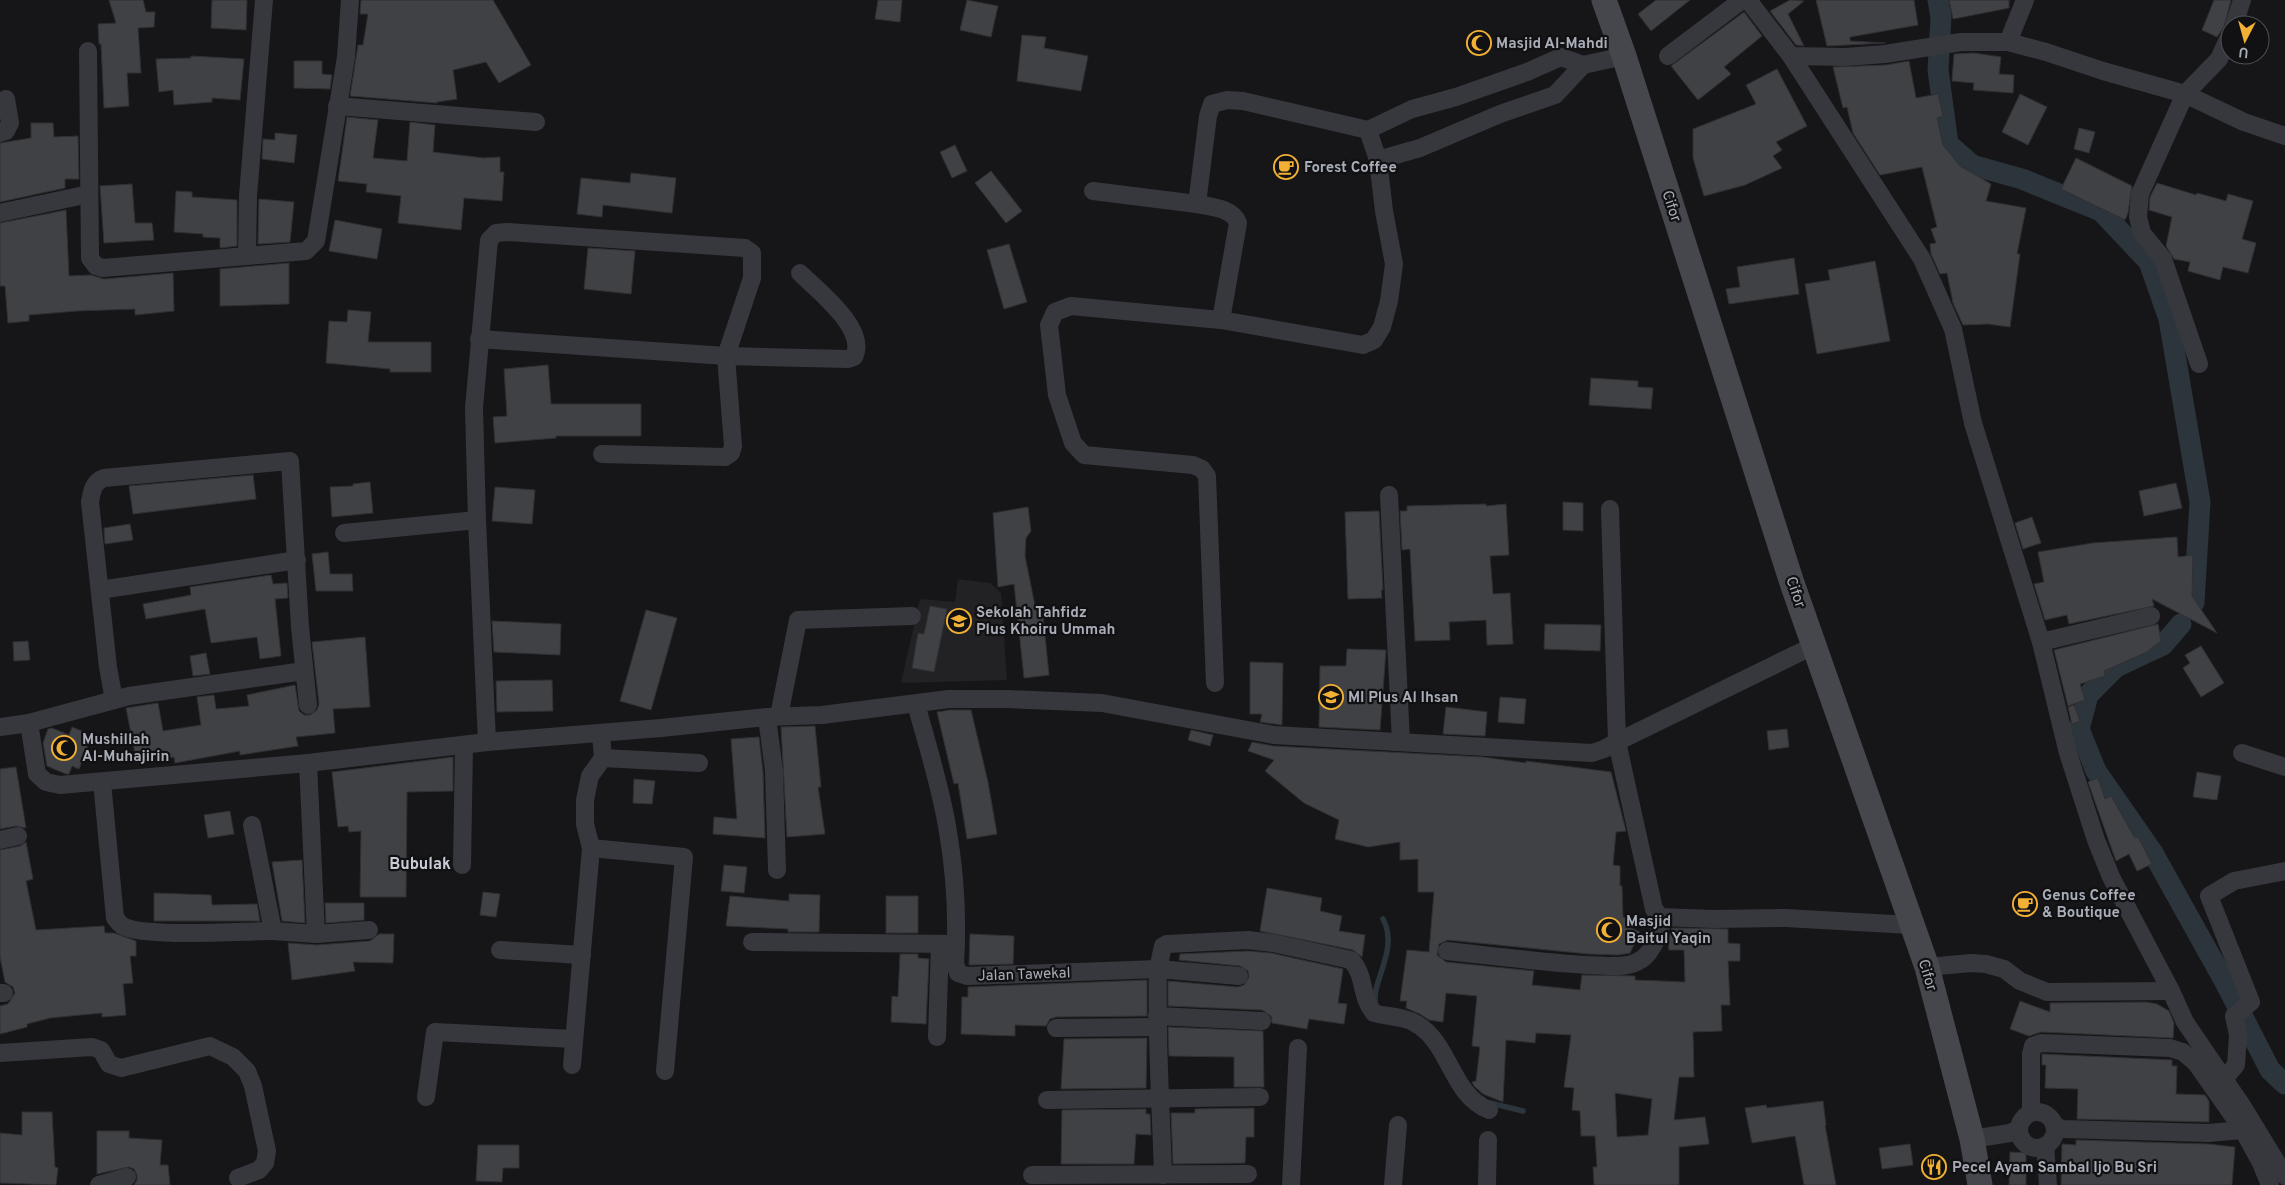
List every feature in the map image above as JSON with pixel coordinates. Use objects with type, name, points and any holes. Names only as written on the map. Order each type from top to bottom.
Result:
[{"type":"street","points":[[247,256],[248,196],[264,0]]},
{"type":"street","points":[[88,51],[90,258],[96,266],[103,268],[306,251],[316,242],[346,56],[350,0]]},
{"type":"street","name":"Cifor","points":[[1604,0],[1624,56],[1792,583],[1815,645],[1910,925],[1927,967],[1972,1140],[1980,1185]]},
{"type":"street","points":[[1668,56],[1742,0]]},
{"type":"street","points":[[1748,0],[1791,56],[1922,259],[1952,329],[1973,423],[2041,642],[2068,753],[2096,840],[2111,877],[2171,991],[2185,1022],[2283,1169]]},
{"type":"street","points":[[2008,42],[2025,0]]},
{"type":"street","points":[[2237,15],[2242,0]]},
{"type":"street","points":[[1791,56],[1845,57],[1885,54],[1961,42],[2008,42],[2185,94],[2244,122],[2285,136]]},
{"type":"street","points":[[1197,204],[1208,116],[1212,104],[1219,101],[1243,102],[1368,130],[1404,112],[1456,97],[1527,72],[1562,57],[1583,65],[1624,56]]},
{"type":"street","points":[[2199,364],[2163,259],[2142,233],[2138,217],[2140,194],[2185,94],[2220,57]]},
{"type":"street","points":[[1378,160],[1420,148],[1500,114],[1555,95],[1583,65]]},
{"type":"street","points":[[0,133],[6,131],[10,123],[6,100]]},
{"type":"street","points":[[337,106],[536,122]]},
{"type":"street","points":[[1215,683],[1206,476],[1202,469],[1193,465],[1084,455],[1073,443],[1057,395],[1049,325],[1056,312],[1071,306],[1221,320],[1363,345],[1374,340],[1382,327],[1389,301],[1394,264],[1384,211],[1378,160],[1368,130]]},
{"type":"street","points":[[1093,191],[1197,204],[1231,212],[1236,217],[1238,223],[1221,320]]},
{"type":"street","points":[[0,213],[89,194]]},
{"type":"street","points":[[487,742],[474,408],[489,240],[496,233],[507,232],[745,248],[752,253],[752,278],[726,356],[733,446],[731,453],[725,457],[602,454]]},
{"type":"street","points":[[479,339],[726,356],[848,359],[854,357],[858,350],[856,340],[846,319],[800,273]]},
{"type":"street","points":[[114,700],[90,502],[94,485],[98,480],[104,478],[290,461],[308,705]]},
{"type":"street","points":[[1389,495],[1401,742]]},
{"type":"street","points":[[1610,509],[1617,742],[1654,909],[1664,918],[1786,918],[1910,925]]},
{"type":"street","points":[[344,533],[477,520]]},
{"type":"street","points":[[100,590],[297,560]]},
{"type":"street","points":[[777,870],[773,717],[798,620],[912,616]]},
{"type":"street","points":[[2041,642],[2151,616]]},
{"type":"street","points":[[29,723],[37,774],[46,782],[60,785],[308,763],[487,742],[601,734],[773,717],[822,715],[949,700],[1006,699],[1102,703],[1274,735],[1592,753],[1604,749],[1815,645]]},
{"type":"street","points":[[0,727],[29,723],[114,700],[304,671]]},
{"type":"street","name":"Jalan Tawekal","points":[[916,704],[947,824],[956,894],[948,944],[957,971],[963,975],[1158,969]]},
{"type":"street","points":[[572,1065],[591,848],[586,824],[585,800],[590,776],[603,758],[601,734]]},
{"type":"street","points":[[462,865],[464,746]]},
{"type":"street","points":[[2242,753],[2285,767]]},
{"type":"street","points":[[603,758],[699,763]]},
{"type":"street","points":[[308,763],[316,934]]},
{"type":"street","points":[[102,782],[115,918],[122,926],[138,930],[179,932],[273,931],[316,934],[369,930]]},
{"type":"street","points":[[252,825],[273,931]]},
{"type":"street","points":[[0,840],[18,836]]},
{"type":"street","points":[[591,848],[684,857],[666,1071]]},
{"type":"street","points":[[2224,1080],[2236,1065],[2238,1035],[2234,1016],[2251,1002],[2209,896],[2234,881],[2285,871]]},
{"type":"street","points":[[1447,951],[1550,963],[1623,966],[1637,962],[1654,946],[1664,918]]},
{"type":"street","points":[[1163,1175],[1157,1022],[1158,969],[1163,946],[1167,944],[1226,941],[1273,943],[1351,960],[1362,976],[1364,998],[1374,1013],[1410,1020],[1427,1031],[1451,1066],[1461,1088],[1474,1102],[1489,1110]]},
{"type":"street","points":[[752,942],[948,944],[937,1037]]},
{"type":"street","points":[[500,950],[582,955]]},
{"type":"street","points":[[1927,967],[1971,963],[1986,964],[2004,969],[2020,981],[2047,992],[2171,991]]},
{"type":"street","points":[[1158,969],[1239,976]]},
{"type":"street","points":[[1056,1028],[1157,1022],[1262,1021]]},
{"type":"street","points":[[426,1097],[435,1032],[574,1039]]},
{"type":"street","points":[[2016,1132],[2021,1122],[2032,1110],[2031,1054],[2034,1046],[2041,1043],[2170,1048],[2183,1052],[2196,1063],[2243,1130],[2270,1185]]},
{"type":"street","points":[[0,1053],[92,1047],[101,1050],[109,1064],[120,1068],[210,1046],[233,1057],[247,1071],[254,1086],[267,1151],[265,1163],[259,1170],[238,1178]]},
{"type":"street","points":[[1291,1185],[1298,1048]]},
{"type":"street","points":[[1047,1100],[1260,1097]]},
{"type":"street","points":[[2032,1110],[2047,1115],[2051,1139],[2048,1185]]},
{"type":"street","points":[[1393,1185],[1398,1126]]},
{"type":"street","points":[[2016,1132],[2028,1145],[2051,1139],[2243,1130]]},
{"type":"street","points":[[1972,1140],[2016,1132]]},
{"type":"street","points":[[1487,1185],[1488,1140]]},
{"type":"street","points":[[1032,1175],[1248,1174]]},
{"type":"street","points":[[99,1185],[128,1177]]},
{"type":"shaded area","name":"Sekolah Tahfidz Plus Khoiru Ummah","points":[[958,579],[990,583],[1001,593],[1007,680],[901,683],[920,599],[955,602]]},
{"type":"building","points":[[109,0],[143,0],[146,12],[155,12],[154,27],[138,28],[141,73],[127,73],[129,106],[104,108],[101,44],[99,44],[98,24],[116,23]]},
{"type":"building","points":[[212,0],[247,0],[246,30],[211,28]]},
{"type":"building","points":[[361,0],[493,0],[531,65],[499,83],[486,62],[453,70],[457,99],[437,103],[350,96],[358,45],[363,45],[368,14],[360,14]]},
{"type":"building","points":[[878,0],[902,0],[900,22],[875,19]]},
{"type":"building","points":[[967,0],[998,6],[991,37],[960,30]]},
{"type":"building","points":[[1656,0],[1690,0],[1651,31],[1638,14]]},
{"type":"building","points":[[1790,0],[1804,1],[1788,14],[1804,46],[1796,45],[1770,11]]},
{"type":"building","points":[[1816,0],[1914,0],[1918,25],[1850,37],[1850,41],[1885,43],[1827,46]]},
{"type":"building","points":[[1949,0],[2009,0],[2009,8],[1953,19]]},
{"type":"building","points":[[2214,0],[2231,0],[2227,15],[2220,15],[2220,33],[2217,37],[2202,30]]},
{"type":"building","points":[[1744,12],[1762,36],[1724,67],[1731,74],[1698,100],[1671,66]]},
{"type":"building","points":[[1022,35],[1046,37],[1044,48],[1088,56],[1081,91],[1017,81]]},
{"type":"building","points":[[1974,53],[2001,57],[1999,74],[2014,75],[2013,93],[1973,90],[1974,83],[1952,81],[1954,54]]},
{"type":"building","points":[[191,56],[244,59],[240,100],[212,98],[212,102],[174,105],[173,90],[159,92],[156,59],[191,58]]},
{"type":"building","points":[[294,61],[322,61],[322,74],[332,75],[330,89],[294,88]]},
{"type":"building","points":[[1909,61],[1916,98],[1938,94],[1943,116],[1937,118],[1943,145],[1960,166],[1991,184],[1986,201],[2026,208],[2017,254],[2020,254],[2010,327],[1988,324],[1963,325],[1953,303],[1947,273],[1940,274],[1931,254],[1930,244],[1936,243],[1931,229],[1937,227],[1922,167],[1880,175],[1853,133],[1847,107],[1843,108],[1833,67],[1886,65]]},
{"type":"building","points":[[1777,69],[1807,126],[1776,142],[1782,150],[1773,156],[1782,168],[1745,185],[1704,196],[1693,158],[1693,129],[1756,104],[1746,85]]},
{"type":"building","points":[[2020,94],[2047,107],[2028,145],[2002,132]]},
{"type":"building","points":[[347,117],[378,120],[373,158],[407,161],[410,122],[435,125],[433,152],[484,158],[500,157],[500,172],[504,172],[502,201],[464,198],[461,230],[398,223],[401,196],[366,192],[367,184],[338,181]]},
{"type":"building","points":[[31,123],[53,123],[54,137],[78,136],[79,179],[65,179],[65,188],[0,202],[0,143],[31,138]]},
{"type":"building","points":[[2079,128],[2095,132],[2089,153],[2074,149]]},
{"type":"building","points":[[275,133],[297,135],[294,163],[262,159],[263,139],[275,140]]},
{"type":"building","points":[[955,145],[967,171],[952,178],[940,152]]},
{"type":"building","points":[[2076,158],[2132,186],[2128,213],[2125,220],[2061,189]]},
{"type":"building","points":[[991,171],[1022,211],[1006,223],[975,183]]},
{"type":"building","points":[[631,173],[676,178],[672,213],[603,205],[602,217],[577,214],[581,178],[630,183]]},
{"type":"building","points":[[2157,183],[2196,195],[2197,193],[2226,201],[2228,194],[2253,201],[2242,239],[2256,243],[2248,273],[2223,267],[2220,280],[2188,271],[2190,262],[2174,259],[2166,246],[2172,217],[2149,210],[2150,197]]},
{"type":"building","points":[[132,184],[135,223],[152,223],[154,240],[104,243],[100,186]]},
{"type":"building","points":[[176,191],[192,192],[192,197],[237,200],[237,246],[220,248],[220,238],[203,237],[203,234],[174,232]]},
{"type":"building","points":[[259,199],[294,202],[290,242],[258,244]]},
{"type":"building","points":[[66,210],[69,276],[91,275],[104,279],[173,273],[174,311],[135,315],[135,309],[77,311],[29,315],[29,321],[8,323],[5,286],[0,286],[0,223]]},
{"type":"building","points":[[335,220],[382,229],[377,259],[329,251]]},
{"type":"building","points":[[1009,244],[1027,302],[1004,309],[987,250]]},
{"type":"building","points":[[588,248],[635,251],[631,294],[584,289]]},
{"type":"building","points":[[1794,258],[1799,294],[1729,304],[1726,289],[1740,287],[1737,267]]},
{"type":"building","points":[[1875,261],[1890,341],[1817,354],[1805,284],[1830,280],[1828,270]]},
{"type":"building","points":[[289,263],[289,304],[220,306],[220,269]]},
{"type":"building","points":[[348,310],[371,312],[368,342],[431,342],[431,372],[390,372],[390,369],[326,363],[329,321],[347,322]]},
{"type":"building","points":[[548,365],[551,404],[641,404],[641,436],[556,436],[556,438],[495,443],[493,417],[507,416],[504,369]]},
{"type":"building","points":[[1591,378],[1638,381],[1638,387],[1653,388],[1651,409],[1589,405]]},
{"type":"building","points":[[253,475],[256,499],[133,514],[129,486]]},
{"type":"building","points":[[370,482],[373,513],[332,517],[330,487],[353,486],[353,484]]},
{"type":"building","points":[[2176,483],[2182,508],[2144,516],[2139,491]]},
{"type":"building","points":[[495,487],[535,490],[532,524],[492,521]]},
{"type":"building","points":[[1563,502],[1583,503],[1583,531],[1563,530]]},
{"type":"building","points":[[1486,504],[1486,506],[1506,504],[1509,555],[1490,556],[1493,594],[1510,593],[1513,644],[1487,645],[1486,620],[1449,622],[1450,640],[1415,641],[1410,549],[1402,550],[1400,511],[1407,511],[1407,506]]},
{"type":"building","points":[[1028,507],[1031,531],[1026,538],[1025,556],[1035,606],[1042,606],[1049,675],[1024,678],[1014,584],[998,587],[993,513]]},
{"type":"building","points":[[1379,511],[1382,598],[1348,599],[1345,512]]},
{"type":"building","points":[[2032,517],[2041,543],[2023,549],[2015,523]]},
{"type":"building","points":[[130,524],[133,540],[105,544],[104,528]]},
{"type":"building","points":[[2177,537],[2178,557],[2193,555],[2192,596],[2217,633],[2152,599],[2154,606],[2069,624],[2067,615],[2045,620],[2034,584],[2044,582],[2038,552],[2093,543]]},
{"type":"building","points":[[328,552],[330,574],[352,574],[353,591],[316,591],[312,554]]},
{"type":"building","points":[[271,575],[273,584],[287,583],[288,598],[275,599],[281,656],[260,659],[257,637],[211,643],[205,609],[146,619],[143,604],[191,595],[190,587]]},
{"type":"building","points":[[930,606],[947,609],[934,672],[912,668],[918,633],[924,634]]},
{"type":"building","points":[[646,610],[677,618],[651,710],[620,701]]},
{"type":"building","points":[[492,621],[561,624],[560,655],[494,652]]},
{"type":"building","points":[[1545,624],[1601,625],[1600,651],[1544,649]]},
{"type":"building","points":[[2158,624],[2161,641],[2147,652],[2104,671],[2105,676],[2080,684],[2085,700],[2068,706],[2054,650]]},
{"type":"building","points":[[365,637],[370,707],[333,709],[335,733],[296,737],[298,746],[240,755],[240,751],[175,763],[174,757],[137,763],[126,708],[158,703],[163,731],[201,725],[197,697],[214,695],[216,709],[249,706],[247,695],[295,685],[299,711],[304,715],[310,715],[317,710],[319,704],[312,642]]},
{"type":"building","points":[[28,641],[30,660],[14,661],[13,642]]},
{"type":"building","points":[[2201,646],[2224,683],[2201,697],[2183,668],[2190,663],[2185,655]]},
{"type":"building","points":[[1347,649],[1386,650],[1380,730],[1319,727],[1320,666],[1346,666]]},
{"type":"building","points":[[206,653],[210,674],[193,676],[190,656]]},
{"type":"building","points":[[1250,662],[1283,663],[1282,725],[1260,722],[1262,714],[1250,714]]},
{"type":"building","points":[[552,680],[553,711],[497,712],[496,681]]},
{"type":"building","points":[[1500,697],[1526,699],[1524,724],[1498,722]]},
{"type":"building","points":[[2074,705],[2080,721],[2072,724],[2068,707]]},
{"type":"building","points":[[1446,707],[1487,712],[1485,736],[1443,734]]},
{"type":"building","points":[[971,710],[988,782],[997,834],[967,839],[958,783],[954,784],[937,712]]},
{"type":"building","points":[[815,726],[821,787],[818,787],[825,834],[787,837],[781,727]]},
{"type":"building","name":"Mushillah Al-Muhajirin","points":[[72,727],[89,734],[86,741],[89,743],[79,769],[72,766],[69,774],[66,774],[47,766],[43,743],[48,729],[52,728],[69,735]]},
{"type":"building","points":[[1787,729],[1789,747],[1769,750],[1767,731]]},
{"type":"building","points":[[1191,730],[1213,735],[1210,746],[1188,740]]},
{"type":"building","points":[[759,737],[763,772],[765,838],[713,834],[714,817],[737,819],[731,739]]},
{"type":"building","points":[[1252,742],[1273,746],[1483,757],[1611,772],[1626,831],[1616,832],[1613,865],[1620,866],[1623,917],[1635,922],[1632,928],[1640,932],[1630,953],[1618,955],[1588,954],[1448,940],[1439,944],[1437,955],[1446,962],[1534,971],[1532,985],[1580,990],[1582,975],[1635,976],[1635,980],[1685,982],[1684,950],[1669,950],[1668,938],[1672,928],[1728,929],[1728,943],[1740,944],[1740,961],[1728,961],[1730,1005],[1721,1005],[1722,1031],[1693,1032],[1694,1077],[1679,1077],[1674,1120],[1705,1117],[1709,1144],[1679,1147],[1679,1185],[1594,1185],[1593,1167],[1597,1167],[1595,1136],[1581,1136],[1580,1111],[1572,1110],[1574,1088],[1564,1087],[1571,1035],[1536,1033],[1535,1043],[1506,1040],[1503,1102],[1483,1094],[1474,1086],[1472,1082],[1476,1081],[1480,1047],[1472,1046],[1477,996],[1446,993],[1443,1022],[1429,1020],[1406,1008],[1407,1001],[1400,1001],[1407,950],[1429,952],[1434,892],[1418,892],[1418,859],[1400,860],[1400,842],[1368,847],[1335,839],[1339,820],[1304,803],[1265,771],[1274,760],[1248,751]],"holes":[[[1615,1093],[1652,1099],[1648,1135],[1617,1137]]]},
{"type":"building","points":[[453,757],[453,791],[407,792],[406,897],[360,897],[361,831],[349,832],[348,826],[338,827],[332,772]]},
{"type":"building","points":[[16,767],[26,828],[16,826],[0,829],[0,769]]},
{"type":"building","points":[[2197,772],[2221,776],[2217,800],[2193,797]]},
{"type":"building","points":[[2098,778],[2105,799],[2111,796],[2135,838],[2138,837],[2152,864],[2137,871],[2129,854],[2116,861],[2088,782]]},
{"type":"building","points":[[634,779],[655,781],[652,804],[633,803]]},
{"type":"building","points":[[230,811],[234,834],[208,838],[204,815]]},
{"type":"building","points":[[26,842],[33,879],[26,881],[36,930],[104,926],[105,933],[114,933],[136,941],[136,956],[130,956],[133,983],[123,984],[126,1015],[102,1017],[102,1013],[50,1018],[27,1024],[27,1027],[0,1034],[0,1006],[8,1004],[15,993],[13,987],[5,982],[0,957],[0,850],[20,846]]},
{"type":"building","points":[[302,860],[305,923],[282,921],[272,862]]},
{"type":"building","points":[[724,865],[747,867],[744,893],[721,891]]},
{"type":"building","points":[[1267,888],[1322,898],[1320,911],[1342,916],[1339,931],[1365,935],[1362,957],[1353,950],[1260,931]]},
{"type":"building","points":[[483,892],[500,894],[496,917],[480,915]]},
{"type":"building","points":[[154,893],[211,895],[212,905],[257,904],[260,921],[154,921]]},
{"type":"building","points":[[789,894],[820,895],[819,932],[788,932],[788,929],[726,926],[730,896],[789,901]]},
{"type":"building","points":[[886,896],[918,896],[918,933],[886,933]]},
{"type":"building","points":[[325,903],[364,903],[364,920],[326,923]]},
{"type":"building","points":[[379,934],[394,934],[393,963],[353,962],[355,971],[292,980],[288,943],[317,945],[370,941]]},
{"type":"building","points":[[970,934],[1014,936],[1013,964],[969,965]]},
{"type":"building","points":[[1248,951],[1271,953],[1343,969],[1338,1003],[1347,1004],[1344,1024],[1309,1019],[1307,1029],[1272,1023],[1271,1016],[1262,1010],[1168,1006],[1168,981],[1238,987],[1244,985],[1249,977],[1248,971],[1240,966],[1179,960],[1180,954]]},
{"type":"building","points":[[900,954],[918,954],[918,958],[929,959],[926,1024],[891,1022],[892,996],[898,997]]},
{"type":"building","points":[[1147,980],[1147,1016],[1056,1017],[1050,1019],[1046,1026],[1015,1025],[1015,1036],[961,1034],[962,997],[968,997],[968,987]]},
{"type":"building","points":[[2020,1001],[2050,1012],[2050,1003],[2146,1002],[2157,1004],[2169,1011],[2174,1023],[2173,1038],[2041,1032],[2029,1036],[2010,1029]]},
{"type":"building","points":[[1168,1027],[1263,1031],[1264,1087],[1234,1087],[1234,1057],[1169,1056]]},
{"type":"building","points":[[1147,1038],[1146,1088],[1061,1089],[1064,1039]]},
{"type":"building","points":[[2042,1054],[2172,1060],[2172,1066],[2177,1066],[2176,1094],[2205,1095],[2209,1101],[2209,1122],[2077,1119],[2078,1089],[2045,1088],[2046,1065],[2042,1065]]},
{"type":"building","points":[[1823,1101],[1825,1125],[1836,1185],[1804,1185],[1795,1136],[1752,1143],[1745,1108],[1766,1105],[1767,1108]]},
{"type":"building","points":[[1254,1108],[1254,1137],[1246,1137],[1245,1163],[1173,1164],[1171,1113],[1195,1113],[1195,1109]]},
{"type":"building","points":[[1146,1109],[1146,1114],[1150,1114],[1151,1135],[1136,1134],[1134,1164],[1061,1164],[1062,1110]]},
{"type":"building","points":[[22,1112],[52,1112],[55,1167],[58,1168],[56,1185],[0,1183],[0,1133],[22,1135]]},
{"type":"building","points":[[97,1131],[129,1131],[129,1138],[162,1140],[160,1165],[168,1165],[170,1185],[134,1185],[137,1175],[134,1169],[129,1167],[97,1174]]},
{"type":"building","points":[[2076,1140],[2208,1144],[2235,1147],[2232,1185],[2061,1185],[2062,1144],[2076,1145]]},
{"type":"building","points":[[1910,1144],[1913,1165],[1882,1169],[1879,1148]]},
{"type":"building","points":[[478,1145],[519,1145],[519,1168],[503,1168],[502,1182],[476,1181]]},
{"type":"building","points":[[2010,1152],[2026,1153],[2026,1185],[2009,1185]]},
{"type":"waterway","points":[[1938,0],[1941,17],[1938,70],[1948,144],[1972,165],[2022,179],[2101,211],[2149,262],[2169,319],[2200,502],[2194,603]]},
{"type":"waterway","points":[[2181,624],[2163,645],[2116,667],[2088,695],[2079,729],[2096,771],[2153,853],[2226,984],[2270,1070],[2285,1084]]},
{"type":"waterway","points":[[1376,1006],[1375,997],[1388,943],[1383,919]]},
{"type":"waterway","points":[[1490,1103],[1523,1111]]},
{"type":"place","name":"Masjid Al-Mahdi","points":[[1479,43]]},
{"type":"place","name":"Forest Coffee","points":[[1286,167]]},
{"type":"place","name":"Sekolah Tahfidz Plus Khoiru Ummah","points":[[959,621]]},
{"type":"place","name":"MI Plus Al Ihsan","points":[[1331,697]]},
{"type":"place","name":"Mushillah Al-Muhajirin","points":[[64,748]]},
{"type":"place","name":"Genus Coffee & Boutique","points":[[2025,904]]},
{"type":"place","name":"Masjid Baitul Yaqin","points":[[1609,930]]},
{"type":"place","name":"Pecel Ayam Sambal Ijo Bu Sri","points":[[1934,1167]]},
{"type":"district","name":"Bubulak","points":[[420,863]]}]
